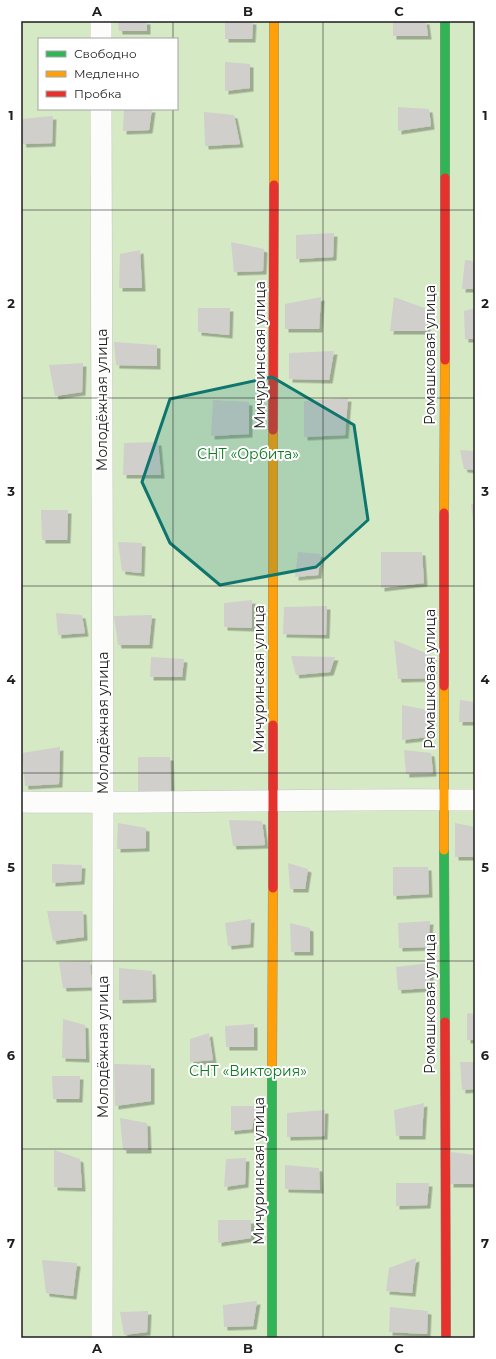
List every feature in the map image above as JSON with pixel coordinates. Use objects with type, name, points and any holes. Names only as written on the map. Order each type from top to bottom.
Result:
[{"type":"street","points":[[101,21],[101,38]]},
{"type":"street","name":"Мичуринская улица","points":[[272,1338],[274,21]]},
{"type":"street","name":"Ромашковая улица","points":[[445,21],[444,800],[446,1338]]},
{"type":"street","name":"Молодёжная улица","points":[[101,110],[103,803],[102,1338]]},
{"type":"street","points":[[21,802],[103,803],[475,800]]},
{"type":"highlighted area","points":[[272,377],[354,425],[368,520],[316,567],[220,585],[170,543],[142,482],[170,399]]},
{"type":"green space","points":[[21,21],[475,21],[475,1338],[21,1338]]},
{"type":"building","points":[[118,21],[147,21],[147,31],[119,31]]},
{"type":"building","points":[[225,21],[253,21],[252,39],[225,39]]},
{"type":"building","points":[[393,21],[426,21],[428,36],[393,36]]},
{"type":"building","points":[[225,62],[250,64],[250,88],[225,91]]},
{"type":"building","points":[[398,107],[429,109],[431,126],[398,131]]},
{"type":"building","points":[[124,110],[152,110],[149,130],[123,131]]},
{"type":"building","points":[[204,112],[234,115],[240,144],[205,146]]},
{"type":"building","points":[[53,116],[52,143],[23,144],[21,119]]},
{"type":"building","points":[[334,233],[333,257],[296,259],[296,235]]},
{"type":"building","points":[[231,242],[264,249],[263,271],[234,272]]},
{"type":"building","points":[[140,250],[142,288],[119,288],[120,254]]},
{"type":"building","points":[[465,260],[475,261],[475,289],[462,289]]},
{"type":"building","points":[[321,297],[319,329],[285,329],[285,304]]},
{"type":"building","points":[[394,297],[427,309],[427,331],[390,331]]},
{"type":"building","points":[[198,308],[230,308],[229,335],[198,332]]},
{"type":"building","points":[[475,308],[475,339],[465,339],[464,311]]},
{"type":"building","points":[[114,342],[157,345],[157,366],[116,365]]},
{"type":"building","points":[[334,351],[329,380],[289,379],[289,353]]},
{"type":"building","points":[[83,363],[82,392],[55,396],[49,365]]},
{"type":"building","points":[[348,398],[345,435],[304,437],[304,401]]},
{"type":"building","points":[[213,400],[249,402],[249,434],[211,436]]},
{"type":"building","points":[[158,442],[161,475],[123,475],[124,443]]},
{"type":"building","points":[[460,450],[475,451],[475,470],[464,469]]},
{"type":"building","points":[[471,504],[475,504],[475,531],[474,531]]},
{"type":"building","points":[[41,510],[68,510],[67,540],[42,540]]},
{"type":"building","points":[[118,542],[142,543],[141,573],[122,571]]},
{"type":"building","points":[[298,552],[321,554],[318,575],[295,577]]},
{"type":"building","points":[[381,552],[422,552],[424,583],[381,588]]},
{"type":"building","points":[[252,600],[252,628],[224,627],[224,603]]},
{"type":"building","points":[[327,606],[326,635],[283,634],[284,607]]},
{"type":"building","points":[[56,613],[82,615],[85,633],[58,635]]},
{"type":"building","points":[[152,615],[149,645],[118,645],[114,616]]},
{"type":"building","points":[[394,640],[433,656],[433,678],[398,679]]},
{"type":"building","points":[[291,656],[335,657],[330,672],[296,675]]},
{"type":"building","points":[[151,657],[184,659],[182,677],[150,677]]},
{"type":"building","points":[[460,700],[475,702],[475,722],[459,722]]},
{"type":"building","points":[[402,705],[428,710],[428,737],[402,740]]},
{"type":"building","points":[[60,747],[59,784],[25,786],[22,753]]},
{"type":"building","points":[[404,750],[431,753],[433,773],[406,774]]},
{"type":"building","points":[[138,757],[170,757],[171,791],[138,792]]},
{"type":"building","points":[[229,820],[262,821],[265,845],[233,846]]},
{"type":"building","points":[[118,823],[146,828],[146,848],[117,849]]},
{"type":"building","points":[[455,823],[475,827],[475,857],[455,857]]},
{"type":"building","points":[[288,863],[308,869],[305,889],[290,889]]},
{"type":"building","points":[[52,864],[82,865],[81,881],[52,883]]},
{"type":"building","points":[[393,867],[428,867],[429,894],[393,896]]},
{"type":"building","points":[[47,911],[83,911],[84,937],[53,941]]},
{"type":"building","points":[[251,919],[250,944],[228,946],[225,923]]},
{"type":"building","points":[[430,921],[428,947],[399,948],[398,923]]},
{"type":"building","points":[[290,923],[310,928],[310,952],[291,952]]},
{"type":"building","points":[[90,961],[92,987],[63,988],[59,962]]},
{"type":"building","points":[[430,963],[430,988],[398,990],[396,967]]},
{"type":"building","points":[[119,968],[152,971],[153,999],[119,1000]]},
{"type":"building","points":[[467,1013],[475,1014],[475,1040],[467,1040]]},
{"type":"building","points":[[63,1019],[85,1025],[86,1059],[62,1058]]},
{"type":"building","points":[[254,1024],[254,1047],[226,1047],[225,1026]]},
{"type":"building","points":[[209,1033],[213,1060],[190,1062],[190,1039]]},
{"type":"building","points":[[460,1062],[475,1062],[475,1089],[462,1090]]},
{"type":"building","points":[[114,1064],[151,1065],[151,1101],[115,1106]]},
{"type":"building","points":[[52,1076],[80,1076],[79,1099],[53,1099]]},
{"type":"building","points":[[424,1103],[422,1136],[396,1136],[394,1110]]},
{"type":"building","points":[[231,1106],[256,1106],[252,1129],[231,1131]]},
{"type":"building","points":[[325,1110],[324,1136],[287,1137],[287,1113]]},
{"type":"building","points":[[120,1118],[147,1123],[148,1150],[123,1150]]},
{"type":"building","points":[[54,1150],[80,1159],[82,1188],[54,1187]]},
{"type":"building","points":[[451,1152],[475,1155],[475,1184],[450,1184]]},
{"type":"building","points":[[246,1158],[245,1184],[224,1187],[226,1159]]},
{"type":"building","points":[[285,1165],[319,1168],[320,1190],[285,1189]]},
{"type":"building","points":[[396,1183],[429,1183],[427,1205],[396,1206]]},
{"type":"building","points":[[218,1220],[251,1220],[251,1238],[218,1243]]},
{"type":"building","points":[[416,1258],[412,1293],[386,1291],[389,1268]]},
{"type":"building","points":[[42,1260],[77,1263],[73,1296],[46,1293]]},
{"type":"building","points":[[257,1301],[253,1326],[224,1327],[223,1305]]},
{"type":"building","points":[[390,1307],[428,1311],[427,1334],[389,1332]]},
{"type":"building","points":[[148,1311],[147,1332],[124,1335],[120,1312]]},
{"type":"traffic: fast","points":[[445,21],[445,178]]},
{"type":"traffic: fast","points":[[444,850],[445,1022]]},
{"type":"traffic: fast","points":[[272,1067],[272,1338]]},
{"type":"traffic: slow","points":[[274,21],[274,185]]},
{"type":"traffic: slow","points":[[444,513],[445,360]]},
{"type":"traffic: slow","points":[[273,430],[273,725]]},
{"type":"traffic: slow","points":[[444,686],[444,850]]},
{"type":"traffic: slow","points":[[272,1067],[273,888]]},
{"type":"traffic: jam","points":[[445,178],[445,360]]},
{"type":"traffic: jam","points":[[273,430],[274,185]]},
{"type":"traffic: jam","points":[[444,513],[444,686]]},
{"type":"traffic: jam","points":[[273,725],[273,888]]},
{"type":"traffic: jam","points":[[445,1022],[446,1338]]},
{"type":"park label","name":"СНТ «Орбита»","points":[[248,454]]},
{"type":"park label","name":"СНТ «Виктория»","points":[[248,1071]]}]
